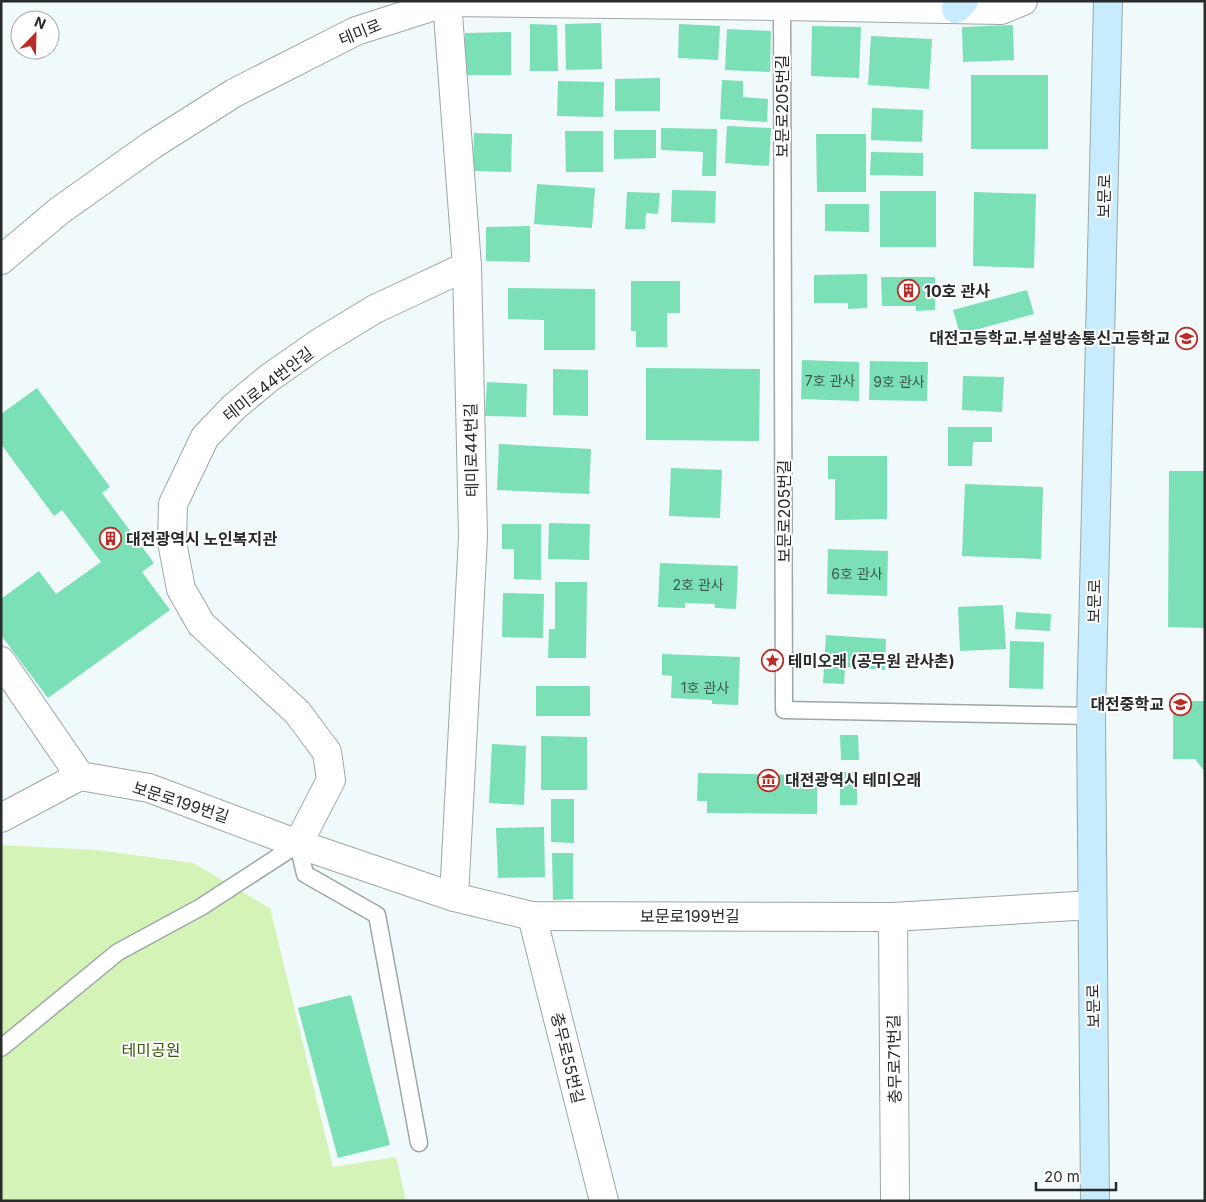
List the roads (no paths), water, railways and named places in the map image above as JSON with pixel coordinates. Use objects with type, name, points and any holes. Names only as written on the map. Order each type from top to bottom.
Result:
[{"type":"main road","name":"보문로","points":[[1095,1201],[1091,716],[1108,1]]},
{"type":"street","name":"테미로","points":[[1,260],[59,211],[152,145],[234,93],[356,31],[447,2],[960,5],[1000,10],[1023,1]]},
{"type":"street","name":"테미로44번길","points":[[447,2],[467,266],[473,537],[454,898]]},
{"type":"street","name":"테미로44번안길","points":[[298,844],[331,780],[327,752],[297,712],[201,624],[181,589],[172,542],[173,504],[205,437],[234,407],[269,378],[319,343],[375,309],[467,266]]},
{"type":"street","points":[[1,661],[80,776],[1,818]]},
{"type":"street","name":"보문로199번길","points":[[80,776],[148,788],[298,844],[454,898],[532,916],[893,917],[1092,905]]},
{"type":"street","name":"충무로55번길","points":[[532,916],[604,1201]]},
{"type":"street","name":"충무로71번길","points":[[893,917],[895,1201]]},
{"type":"lane","name":"보문로205번길","points":[[780,3],[784,710],[1091,716]]},
{"type":"lane","points":[[1,1048],[118,952],[201,907],[298,844],[305,874],[376,915],[419,1143]]},
{"type":"place","name":"10호 관사","points":[[908,291]]},
{"type":"place","name":"대전고등학교.부설방송통신고등학교","points":[[1186,338]]},
{"type":"place","name":"대전광역시 노인복지관","points":[[110,539]]},
{"type":"place","name":"테미오래 (공무원 관사촌)","points":[[772,661]]},
{"type":"place","name":"대전중학교","points":[[1180,704]]},
{"type":"place","name":"대전광역시 테미오래","points":[[769,780]]},
{"type":"park label","name":"테미공원","points":[[151,1050]]}]
